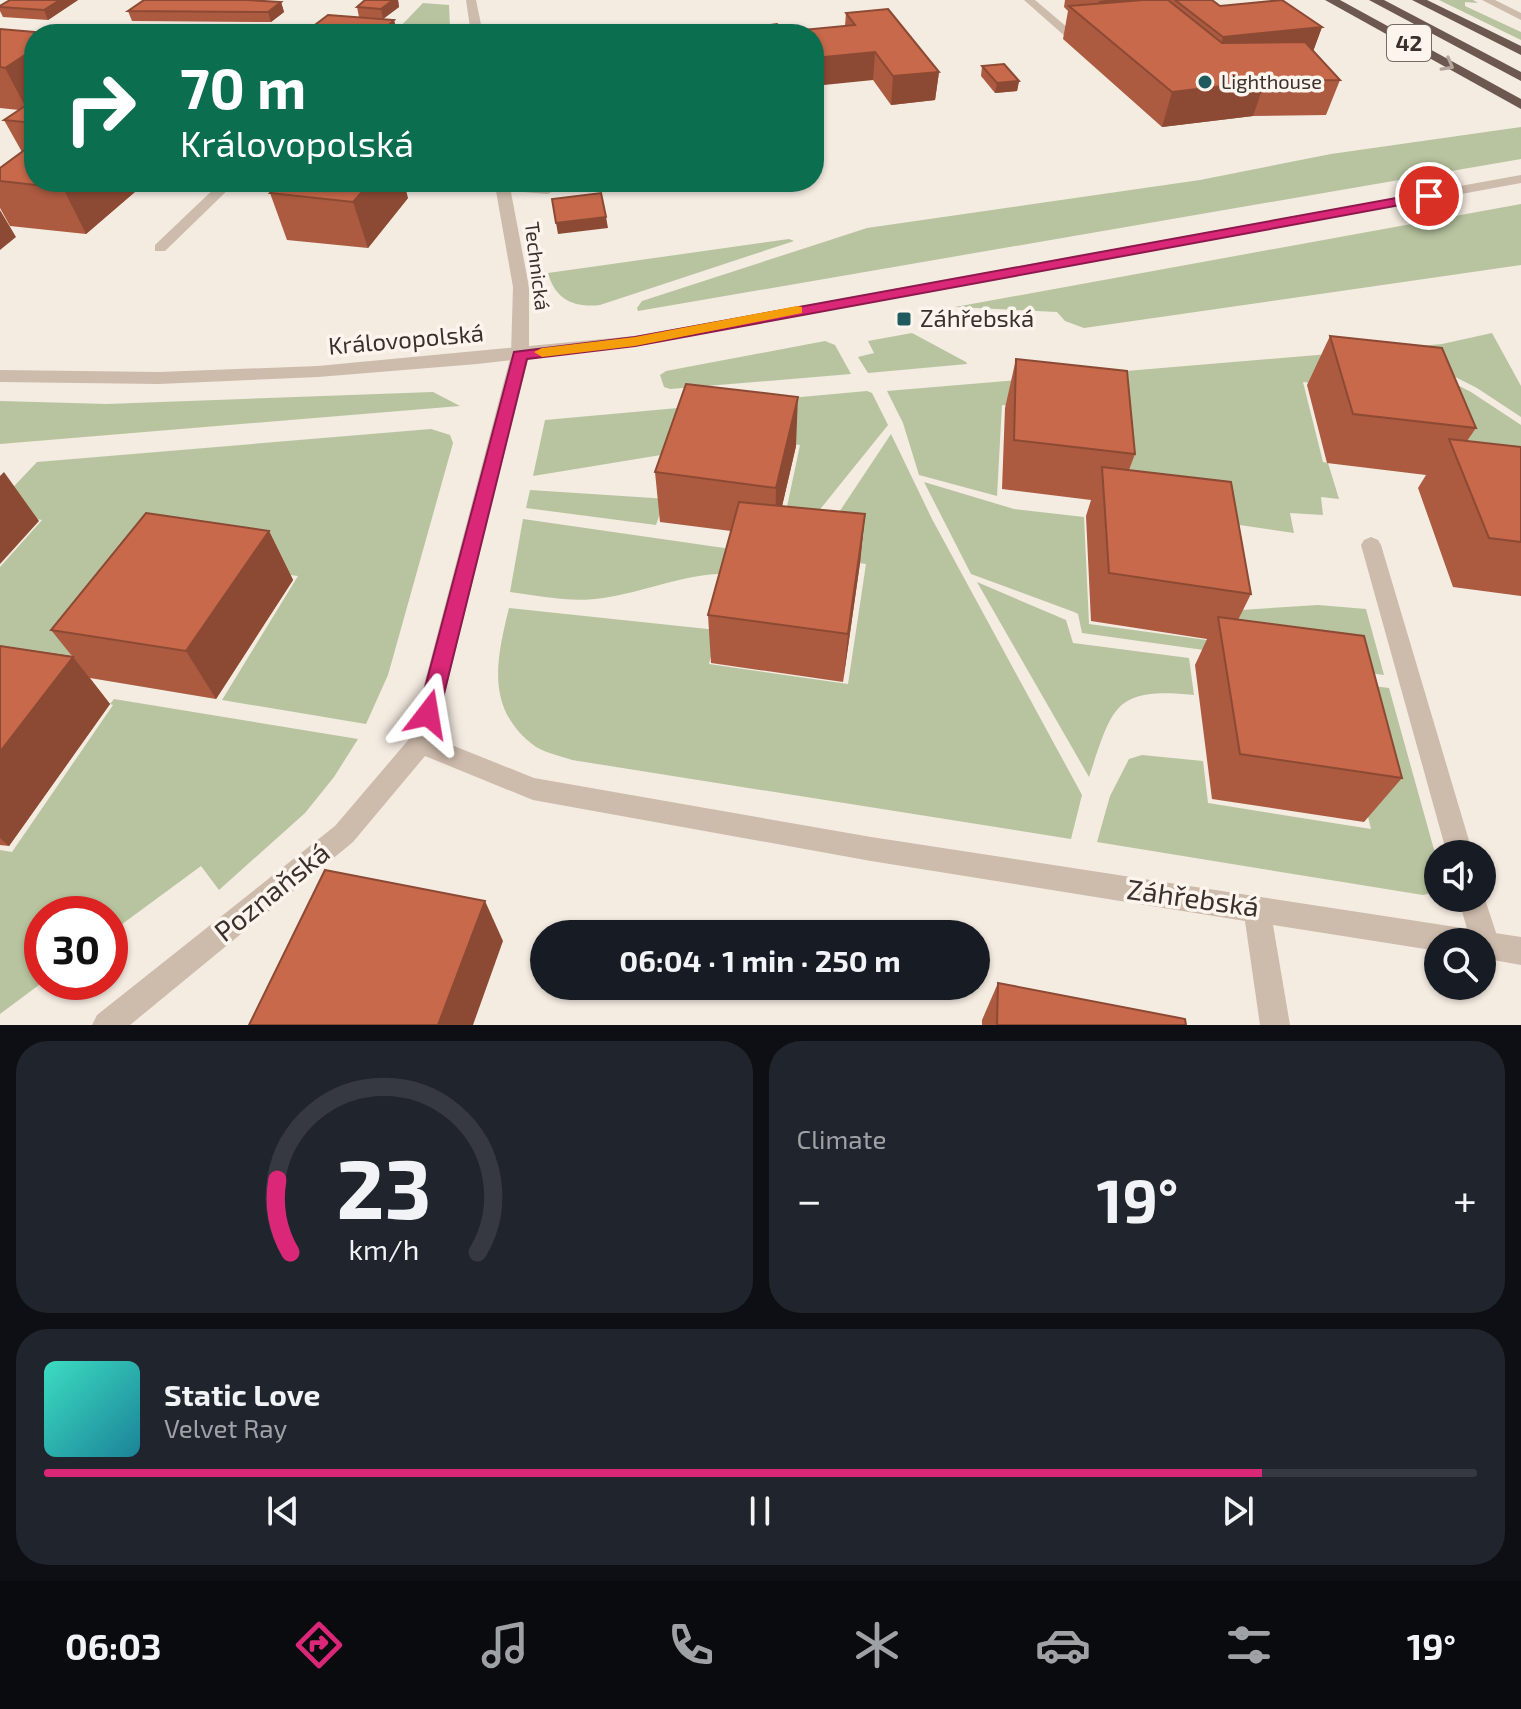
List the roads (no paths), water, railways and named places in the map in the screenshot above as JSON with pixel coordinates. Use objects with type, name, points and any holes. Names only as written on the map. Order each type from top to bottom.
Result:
[{"type":"highway","name":"42","points":[[1331,0],[1521,105]]},
{"type":"highway","points":[[1375,0],[1521,77]]},
{"type":"highway","name":"42","points":[[1418,0],[1521,51]]},
{"type":"street","points":[[471,0],[475,24]]},
{"type":"street","points":[[1029,0],[1071,36]]},
{"type":"street","points":[[1487,0],[1521,17]]},
{"type":"street","name":"Královopolská","points":[[0,376],[168,378],[277,374],[520,355],[635,341],[1521,179]]},
{"type":"street","points":[[160,248],[219,192]]},
{"type":"street","name":"Technická","points":[[504,192],[521,287],[520,355]]},
{"type":"street","points":[[421,743],[520,355]]},
{"type":"street","points":[[1371,545],[1456,840]]},
{"type":"street","name":"Záhřebská","points":[[421,743],[533,789],[871,849],[1424,935]]},
{"type":"street","name":"Poznaňská","points":[[107,1025],[344,834],[421,743]]},
{"type":"street","points":[[1257,908],[1275,1025]]},
{"type":"street","name":"Záhřebská","points":[[1496,947],[1521,951]]},
{"type":"place","name":"Lighthouse","points":[[1205,82]]},
{"type":"place","name":"Záhřebská","points":[[904,319]]}]
